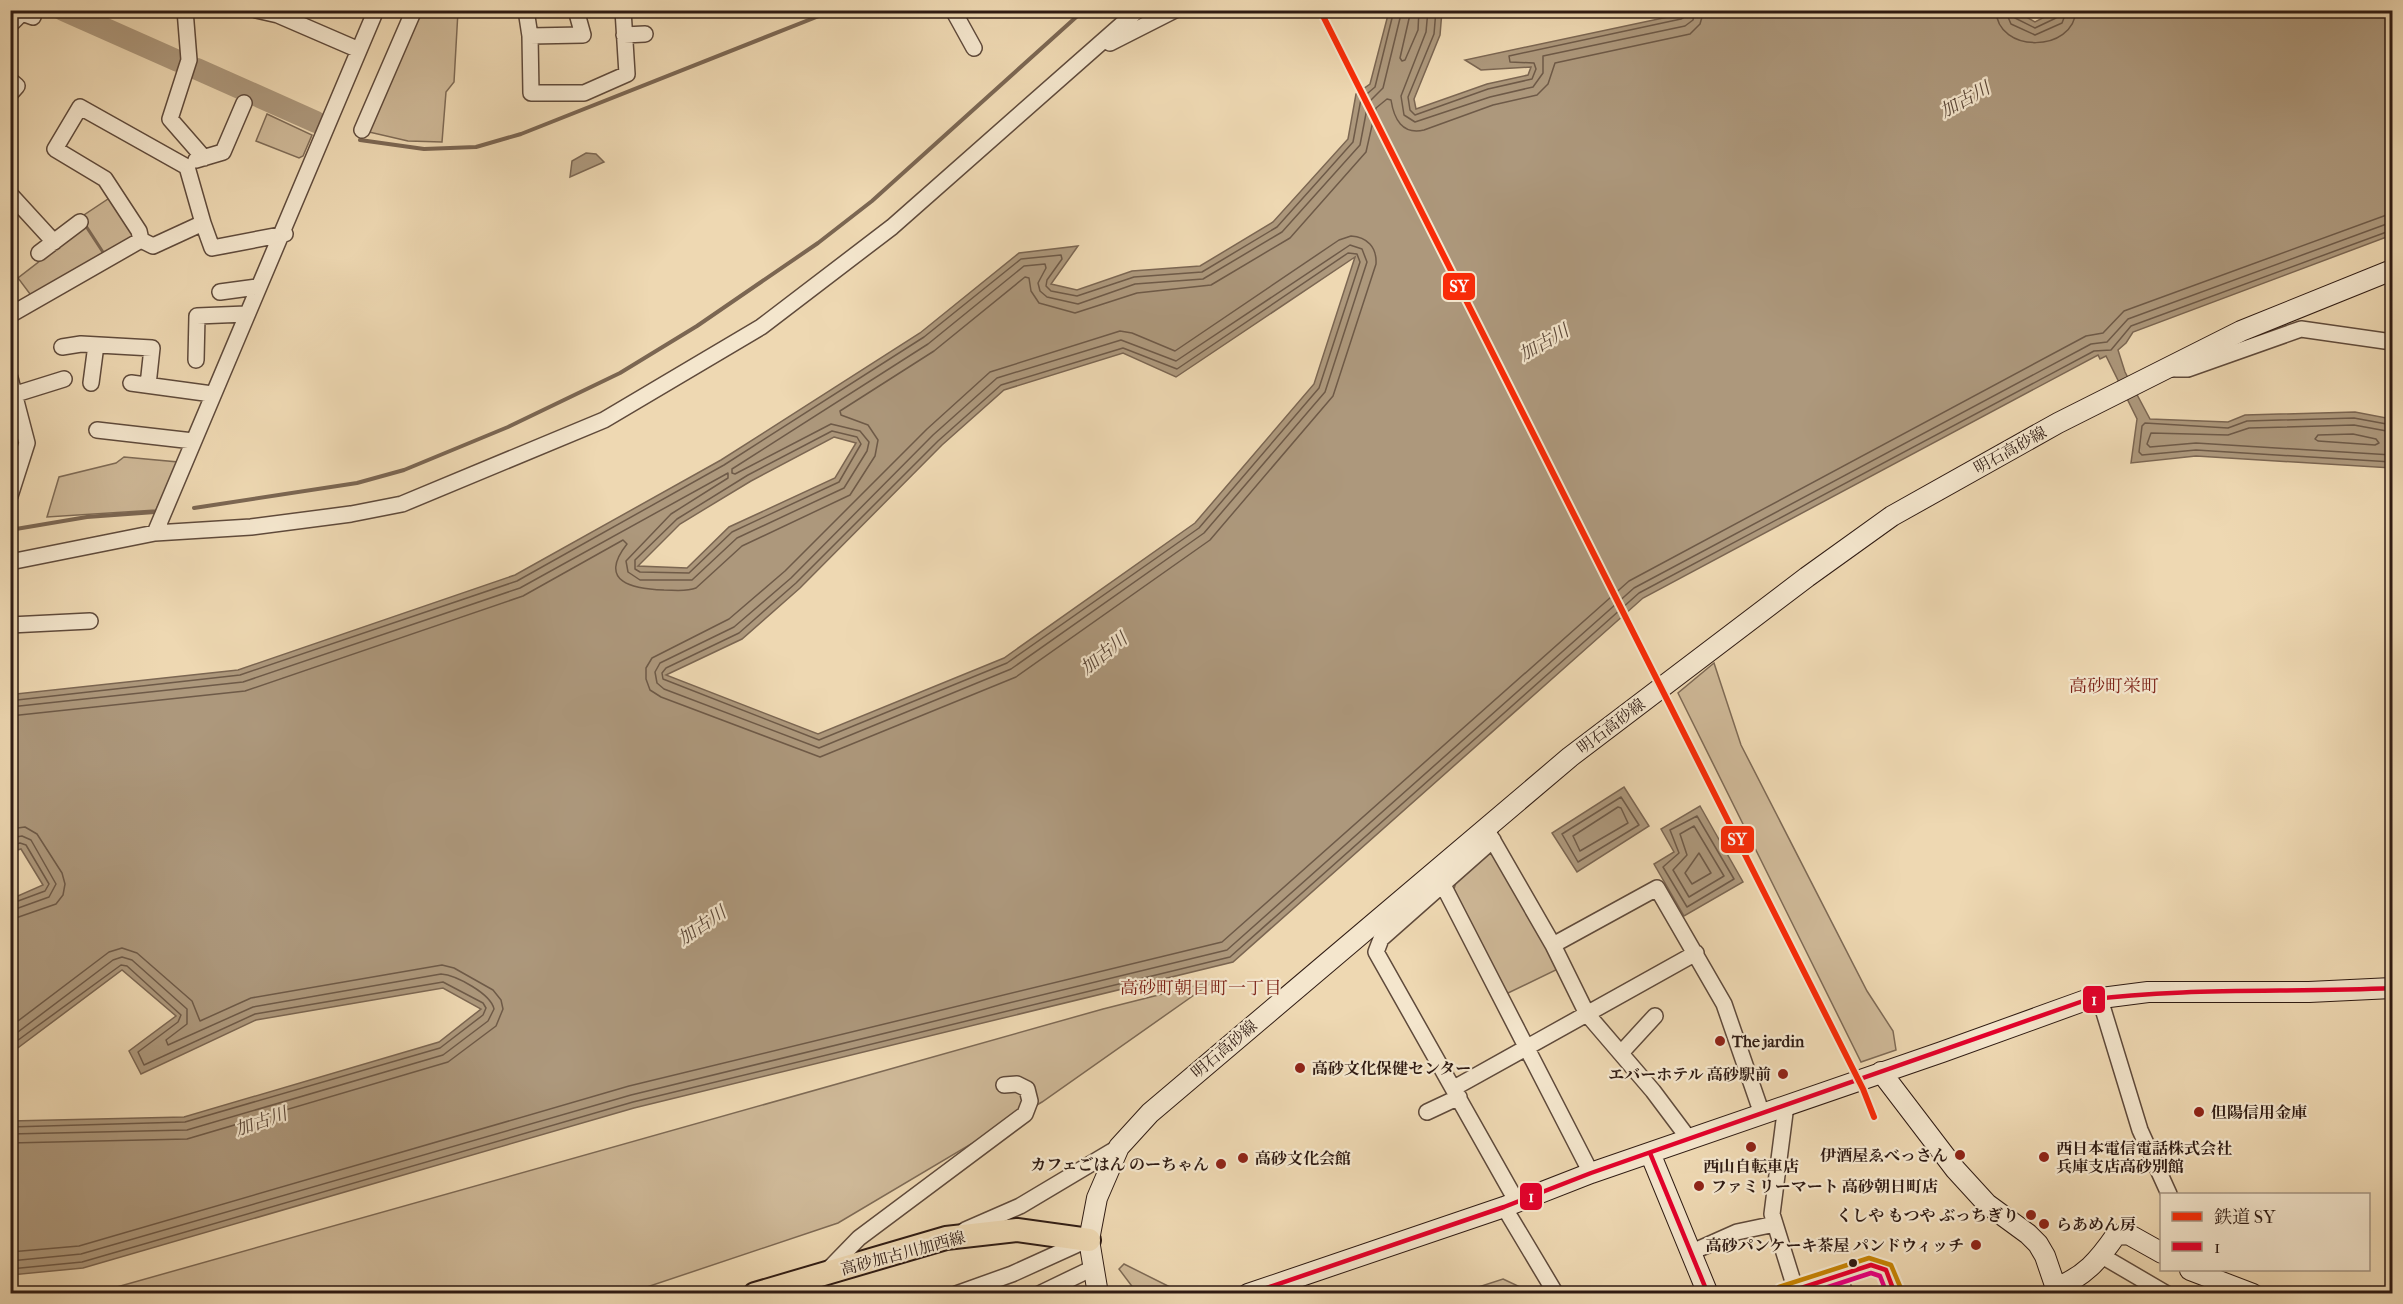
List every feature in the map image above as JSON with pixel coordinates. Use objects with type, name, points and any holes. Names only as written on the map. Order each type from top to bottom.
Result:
[{"type":"main road","name":"高砂加古川加西線","points":[[755,1293],[946,1239],[1017,1230],[1089,1240]]},
{"type":"street","points":[[185,10],[189,60],[170,119],[204,158]]},
{"type":"street","points":[[154,533],[257,287],[284,234],[376,10]]},
{"type":"street","points":[[362,130],[414,10]]},
{"type":"street","points":[[526,10],[530,36],[531,93],[584,93],[627,74],[623,10]]},
{"type":"street","points":[[530,36],[583,35],[576,10]]},
{"type":"street","points":[[953,10],[974,48]]},
{"type":"street","points":[[10,562],[154,533],[251,527],[351,514],[402,504],[604,420],[761,327],[892,227],[1138,10]]},
{"type":"street","points":[[1088,54],[1175,10]]},
{"type":"street","points":[[265,11],[359,51]]},
{"type":"street","points":[[10,25],[22,13],[33,17]]},
{"type":"street","points":[[624,34],[645,34]]},
{"type":"street","points":[[10,80],[17,86],[10,94]]},
{"type":"street","points":[[187,167],[194,161],[223,152],[237,133],[244,104]]},
{"type":"street","points":[[141,240],[139,231],[105,179],[55,149],[80,107],[187,167],[212,248],[284,234]]},
{"type":"street","points":[[10,194],[54,242]]},
{"type":"street","points":[[39,253],[80,222]]},
{"type":"street","points":[[141,240],[153,246],[203,223]]},
{"type":"street","points":[[10,315],[141,240]]},
{"type":"street","name":"明石高砂線","points":[[1098,1285],[1089,1240],[1097,1198],[1119,1147],[1150,1113],[1489,834],[1570,757],[1807,577],[1892,516],[2058,423],[2241,331],[2392,270]]},
{"type":"street","points":[[220,292],[257,287]]},
{"type":"street","points":[[196,360],[197,316],[246,314]]},
{"type":"street","points":[[2167,369],[2188,369],[2301,329],[2392,342]]},
{"type":"street","points":[[62,347],[96,345],[152,348],[148,385]]},
{"type":"street","points":[[91,383],[96,345]]},
{"type":"street","points":[[10,378],[27,443],[10,496]]},
{"type":"street","points":[[16,394],[64,379]]},
{"type":"street","points":[[131,383],[212,394]]},
{"type":"street","points":[[97,430],[193,441]]},
{"type":"street","points":[[10,625],[90,621]]},
{"type":"street","points":[[1556,1293],[1457,1093],[1376,952],[1381,939],[1443,885],[1489,834],[1553,945],[1587,1014],[1689,1139]]},
{"type":"street","points":[[1443,885],[1591,1173]]},
{"type":"street","points":[[1553,945],[1658,888],[1724,1004],[1762,1114]]},
{"type":"street","points":[[1427,1112],[1528,1048],[1696,953]]},
{"type":"street","points":[[1248,1293],[1511,1204],[1591,1173],[2099,996],[2148,992],[2309,992],[2392,988]]},
{"type":"street","points":[[2099,996],[2140,1130],[2169,1193]]},
{"type":"street","points":[[1621,1053],[1655,1016]]},
{"type":"street","points":[[1881,1072],[1955,1169],[1988,1204],[2037,1244],[2045,1256],[2057,1291],[2080,1278],[2102,1256],[2116,1236],[2128,1234],[2160,1252]]},
{"type":"street","points":[[824,1274],[859,1238],[1025,1114],[1030,1101],[1027,1089],[1017,1084],[1004,1085]]},
{"type":"street","points":[[1786,1105],[1772,1214],[1788,1291],[1871,1264],[1878,1265],[1889,1274],[1895,1293]]},
{"type":"street","points":[[946,1239],[1020,1206],[1119,1147]]},
{"type":"street","points":[[1650,1153],[1692,1252],[1703,1290]]},
{"type":"street","points":[[1692,1252],[1737,1232],[1775,1224]]},
{"type":"street","points":[[956,1293],[1012,1274],[1089,1240]]},
{"type":"street","points":[[2102,1256],[2140,1286],[2167,1293]]},
{"type":"street","points":[[2195,1271],[2253,1293]]},
{"type":"street","points":[[1839,1275],[1845,1293]]},
{"type":"street","points":[[1039,1293],[1098,1285]]},
{"type":"shaded area","points":[[419,11],[458,11],[454,82],[446,92],[442,142],[408,141],[369,132]]},
{"type":"shaded area","points":[[267,114],[312,135],[303,156],[299,158],[256,141]]},
{"type":"shaded area","points":[[111,197],[134,233],[132,240],[105,254],[81,217]]},
{"type":"shaded area","points":[[85,226],[104,255],[33,298],[18,278]]},
{"type":"shaded area","points":[[124,457],[178,462],[156,510],[47,517],[59,477],[116,463]]},
{"type":"shaded area","points":[[1714,663],[1741,745],[1867,991],[1893,1031],[1896,1050],[1861,1062],[1678,693]]},
{"type":"shaded area","points":[[1489,849],[1560,968],[1506,994],[1454,889],[1456,882]]},
{"type":"shaded area","points":[[1214,981],[1042,1102],[838,1223],[629,1293],[92,1294],[1103,1009]]},
{"type":"shaded area","points":[[1124,1264],[1182,1293],[1137,1293],[1119,1269]]},
{"type":"shaded area","points":[[1503,1279],[1533,1293],[1460,1293]]},
{"type":"water","name":"加古川","points":[[2014,10],[2035,22],[2058,10],[2392,11],[2392,235],[2133,332],[2118,350],[2125,372],[2150,419],[2228,422],[2245,415],[2355,412],[2392,419],[2392,468],[2196,456],[2131,463],[2137,419],[2106,356],[2100,359],[2098,355],[1643,598],[1233,962],[634,1108],[83,1268],[11,1275],[11,1121],[184,1117],[439,1042],[481,1009],[443,988],[256,1020],[141,1074],[129,1051],[176,1016],[122,970],[11,1053],[11,899],[43,885],[21,849],[11,852],[10,690],[16,694],[238,670],[515,575],[721,460],[920,333],[1019,253],[1078,246],[1051,284],[1077,290],[1132,271],[1200,266],[1273,222],[1348,139],[1356,94],[1370,84],[1389,11],[1442,11],[1440,35],[1414,99],[1416,109],[1487,84],[1528,75],[1531,67],[1481,70],[1465,60],[1696,11]],"holes":[[[1355,257],[1314,384],[1195,523],[1004,658],[818,734],[666,675],[742,639],[800,588],[942,445],[1004,390],[1123,353],[1176,377]],[[834,437],[856,443],[835,478],[729,527],[687,568],[638,566],[680,524],[751,481]]]},
{"type":"water","points":[[586,153],[596,154],[604,162],[570,177],[572,161]]},
{"type":"water","points":[[1624,787],[1649,826],[1577,872],[1552,833]]},
{"type":"water","points":[[1700,806],[1743,882],[1684,916],[1654,864],[1674,852],[1661,829]]},
{"type":"waterway","points":[[63,10],[178,61]]},
{"type":"waterway","points":[[360,140],[424,149],[476,147],[521,134],[834,10]]},
{"type":"waterway","points":[[194,508],[357,483],[404,470],[508,427],[620,373],[697,326],[818,243],[872,201],[1084,10]]},
{"type":"waterway","points":[[197,69],[316,122]]},
{"type":"waterway","points":[[10,530],[87,517],[155,512]]},
{"type":"rail line","name":"SY","points":[[1320,10],[1863,1089],[1874,1117]]},
{"type":"transit line","name":"1","points":[[1249,1294],[1504,1207],[1591,1173],[2086,1000],[2162,993],[2392,988]]},
{"type":"transit line","name":"1","points":[[1650,1153],[1708,1294]]},
{"type":"transit line","points":[[1779,1287],[1869,1258],[1891,1265],[1902,1291]]},
{"type":"transit line","name":"1","points":[[1783,1294],[1871,1265],[1886,1270],[1895,1294]]},
{"type":"transit line","points":[[1807,1294],[1871,1273],[1880,1276],[1887,1294]]},
{"type":"place","name":"The jardin","points":[[1720,1041]]},
{"type":"place","name":"高砂文化保健センター","points":[[1300,1068]]},
{"type":"place","name":"エバーホテル 高砂駅前","points":[[1783,1074]]},
{"type":"place","name":"但陽信用金庫","points":[[2199,1112]]},
{"type":"place","name":"西山自転車店","points":[[1751,1147]]},
{"type":"place","name":"伊酒屋ゑべっさん","points":[[1960,1155]]},
{"type":"place","name":"西日本電信電話株式会社 兵庫支店高砂別館","points":[[2044,1157]]},
{"type":"place","name":"高砂文化会館","points":[[1243,1158]]},
{"type":"place","name":"カフェごはん のーちゃん","points":[[1221,1164]]},
{"type":"place","name":"ファミリーマート 高砂朝日町店","points":[[1699,1186]]},
{"type":"place","name":"くしや もつや ぶっちぎり","points":[[2031,1215]]},
{"type":"place","name":"らあめん房","points":[[2044,1224]]},
{"type":"place","name":"高砂パンケーキ茶屋 パンドウィッチ","points":[[1976,1245]]},
{"type":"district","name":"高砂町栄町","points":[[2114,686]]},
{"type":"district","name":"高砂町朝日町一丁目","points":[[1201,988]]}]
